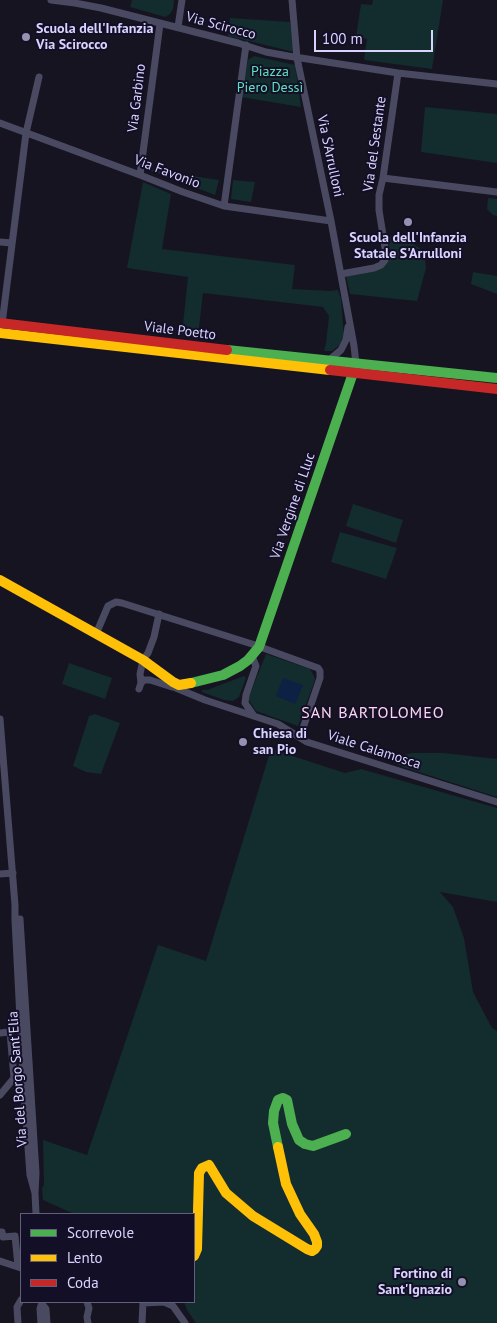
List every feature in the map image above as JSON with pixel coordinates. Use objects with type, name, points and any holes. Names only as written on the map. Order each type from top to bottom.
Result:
[{"type":"street","name":"Via Scirocco","points":[[51,0],[101,8],[246,45],[266,52],[297,58],[398,73],[497,84]]},
{"type":"street","points":[[178,27],[182,0]]},
{"type":"street","name":"Via S'Arrulloni","points":[[292,0],[297,58],[341,274],[355,369]]},
{"type":"street","name":"Via Garbino","points":[[140,175],[160,24]]},
{"type":"street","points":[[224,206],[246,45]]},
{"type":"street","name":"Via del Sestante","points":[[341,274],[381,265],[386,254],[379,210],[379,195],[398,73]]},
{"type":"street","points":[[1,327],[26,133],[39,77]]},
{"type":"street","name":"Via Favonio","points":[[0,123],[224,206],[331,221]]},
{"type":"street","points":[[383,178],[497,192]]},
{"type":"street","points":[[0,242],[12,243]]},
{"type":"street","name":"Via S'Arrulloni","points":[[328,361],[341,350],[346,340],[348,317]]},
{"type":"street","name":"Viale Poetto","points":[[1,327],[328,361],[355,369],[497,378]]},
{"type":"street","name":"Viale Poetto","points":[[1,327],[355,369],[497,388]]},
{"type":"street","name":"Via Vergine di Lluc","points":[[166,678],[179,684],[198,682],[223,675],[248,660],[259,647],[355,369]]},
{"type":"street","points":[[0,580],[143,660],[166,678],[172,687]]},
{"type":"street","points":[[96,634],[106,610],[112,603],[122,602],[318,668],[320,678],[300,737]]},
{"type":"street","points":[[143,660],[154,638],[159,614]]},
{"type":"street","points":[[252,656],[256,666],[245,703],[254,716]]},
{"type":"street","name":"Viale Calamosca","points":[[143,660],[140,686],[144,680],[150,680],[172,687],[278,724],[307,742],[497,802]]},
{"type":"street","name":"Via del Borgo Sant'Elia","points":[[0,719],[2,766],[15,905],[21,1031],[27,1078]]},
{"type":"street","points":[[0,874],[12,873]]},
{"type":"street","name":"Via del Borgo Sant'Elia","points":[[15,905],[20,919],[30,1175],[35,1193],[36,1213]]},
{"type":"street","points":[[0,1033],[21,1031]]},
{"type":"street","points":[[0,1095],[14,1078],[10,1032]]},
{"type":"street","points":[[14,1078],[27,1078]]},
{"type":"street","points":[[195,1254],[197,1249],[199,1173],[202,1168],[209,1166],[226,1193],[253,1216],[312,1251],[317,1246],[314,1234],[300,1214],[286,1184],[272,1123],[277,1102],[284,1098],[288,1102],[289,1117],[299,1140],[305,1144],[314,1146],[346,1134]]},
{"type":"street","points":[[0,1232],[2,1232],[3,1237],[15,1236],[20,1267],[0,1261]]},
{"type":"street","points":[[18,1323],[17,1307],[20,1302]]},
{"type":"street","points":[[41,1323],[40,1309],[42,1303]]},
{"type":"street","points":[[42,1303],[46,1308],[47,1323]]},
{"type":"street","points":[[87,1303],[88,1323]]},
{"type":"street","points":[[142,1323],[143,1303]]},
{"type":"street","points":[[166,1303],[173,1306],[185,1323]]},
{"type":"green space","points":[[132,0],[174,0],[173,9],[165,17],[130,7]]},
{"type":"green space","points":[[373,0],[443,0],[432,69],[364,60],[367,39],[356,37],[361,4],[372,5]]},
{"type":"green space","name":"Piazza Piero Dessì","points":[[230,18],[290,22],[294,52],[228,36]]},
{"type":"green space","name":"Piazza Piero Dessì","points":[[254,56],[295,65],[301,107],[241,97],[248,60]]},
{"type":"green space","points":[[425,107],[497,114],[497,163],[421,152]]},
{"type":"green space","points":[[147,169],[219,180],[215,195]]},
{"type":"green space","points":[[233,180],[255,182],[251,202],[231,199]]},
{"type":"green space","points":[[143,182],[171,194],[162,249],[295,265],[292,289],[338,290],[341,299],[344,338],[341,344],[332,351],[324,351],[329,316],[323,307],[203,293],[198,336],[182,334],[188,277],[127,268]]},
{"type":"green space","points":[[488,198],[497,199],[497,216],[487,209]]},
{"type":"green space","points":[[399,234],[401,240],[409,241],[424,251],[426,268],[417,301],[350,294],[346,276],[381,268],[389,259],[389,237]]},
{"type":"green space","points":[[473,272],[497,276],[497,294],[471,284]]},
{"type":"green space","points":[[353,504],[403,520],[396,543],[346,526]]},
{"type":"green space","points":[[340,532],[397,548],[386,579],[331,562]]},
{"type":"green space","points":[[266,654],[310,669],[314,676],[315,680],[298,726],[256,711],[248,699]]},
{"type":"green space","points":[[69,663],[112,678],[105,699],[62,684]]},
{"type":"green space","points":[[244,676],[246,678],[239,697],[233,701],[224,700],[202,692],[202,690],[207,690]]},
{"type":"green space","points":[[95,714],[120,723],[101,774],[86,772],[73,766],[89,716]]},
{"type":"green space","points":[[271,749],[345,773],[361,769],[497,808],[497,902],[440,892],[453,907],[464,938],[473,992],[492,1028],[497,1031],[497,1323],[196,1323],[184,1303],[195,1303],[195,1213],[72,1213],[43,1200],[43,1140],[87,1155],[158,945],[206,961]]},
{"type":"green space","points":[[412,753],[443,753],[497,759],[497,797],[403,767],[387,759]]},
{"type":"water","points":[[283,678],[303,685],[295,704],[276,696]]},
{"type":"traffic: fast","points":[[227,350],[497,378]]},
{"type":"traffic: fast","points":[[191,683],[223,675],[248,660],[259,647],[353,373]]},
{"type":"traffic: fast","points":[[278,1147],[273,1123],[274,1111],[278,1100],[283,1098],[287,1100],[292,1124],[299,1140],[305,1144],[313,1146],[346,1134]]},
{"type":"traffic: slow","points":[[0,333],[330,370]]},
{"type":"traffic: slow","points":[[0,580],[143,660],[173,682],[179,685],[191,683]]},
{"type":"traffic: slow","points":[[195,1254],[197,1249],[199,1173],[202,1168],[209,1165],[226,1193],[253,1216],[307,1249],[312,1251],[315,1249],[317,1242],[314,1234],[300,1214],[286,1184],[278,1147]]},
{"type":"traffic: jam","points":[[0,323],[227,350]]},
{"type":"traffic: jam","points":[[330,370],[497,389]]},
{"type":"place","name":"Scuola dell'Infanzia Via Scirocco","points":[[26,37]]},
{"type":"place","name":"Scuola dell'Infanzia Statale S'Arrulloni","points":[[408,222]]},
{"type":"place","name":"Chiesa di san Pio","points":[[243,742]]},
{"type":"place","name":"Fortino di Sant'Ignazio","points":[[462,1282]]},
{"type":"district","name":"SAN BARTOLOMEO","points":[[373,713]]}]
